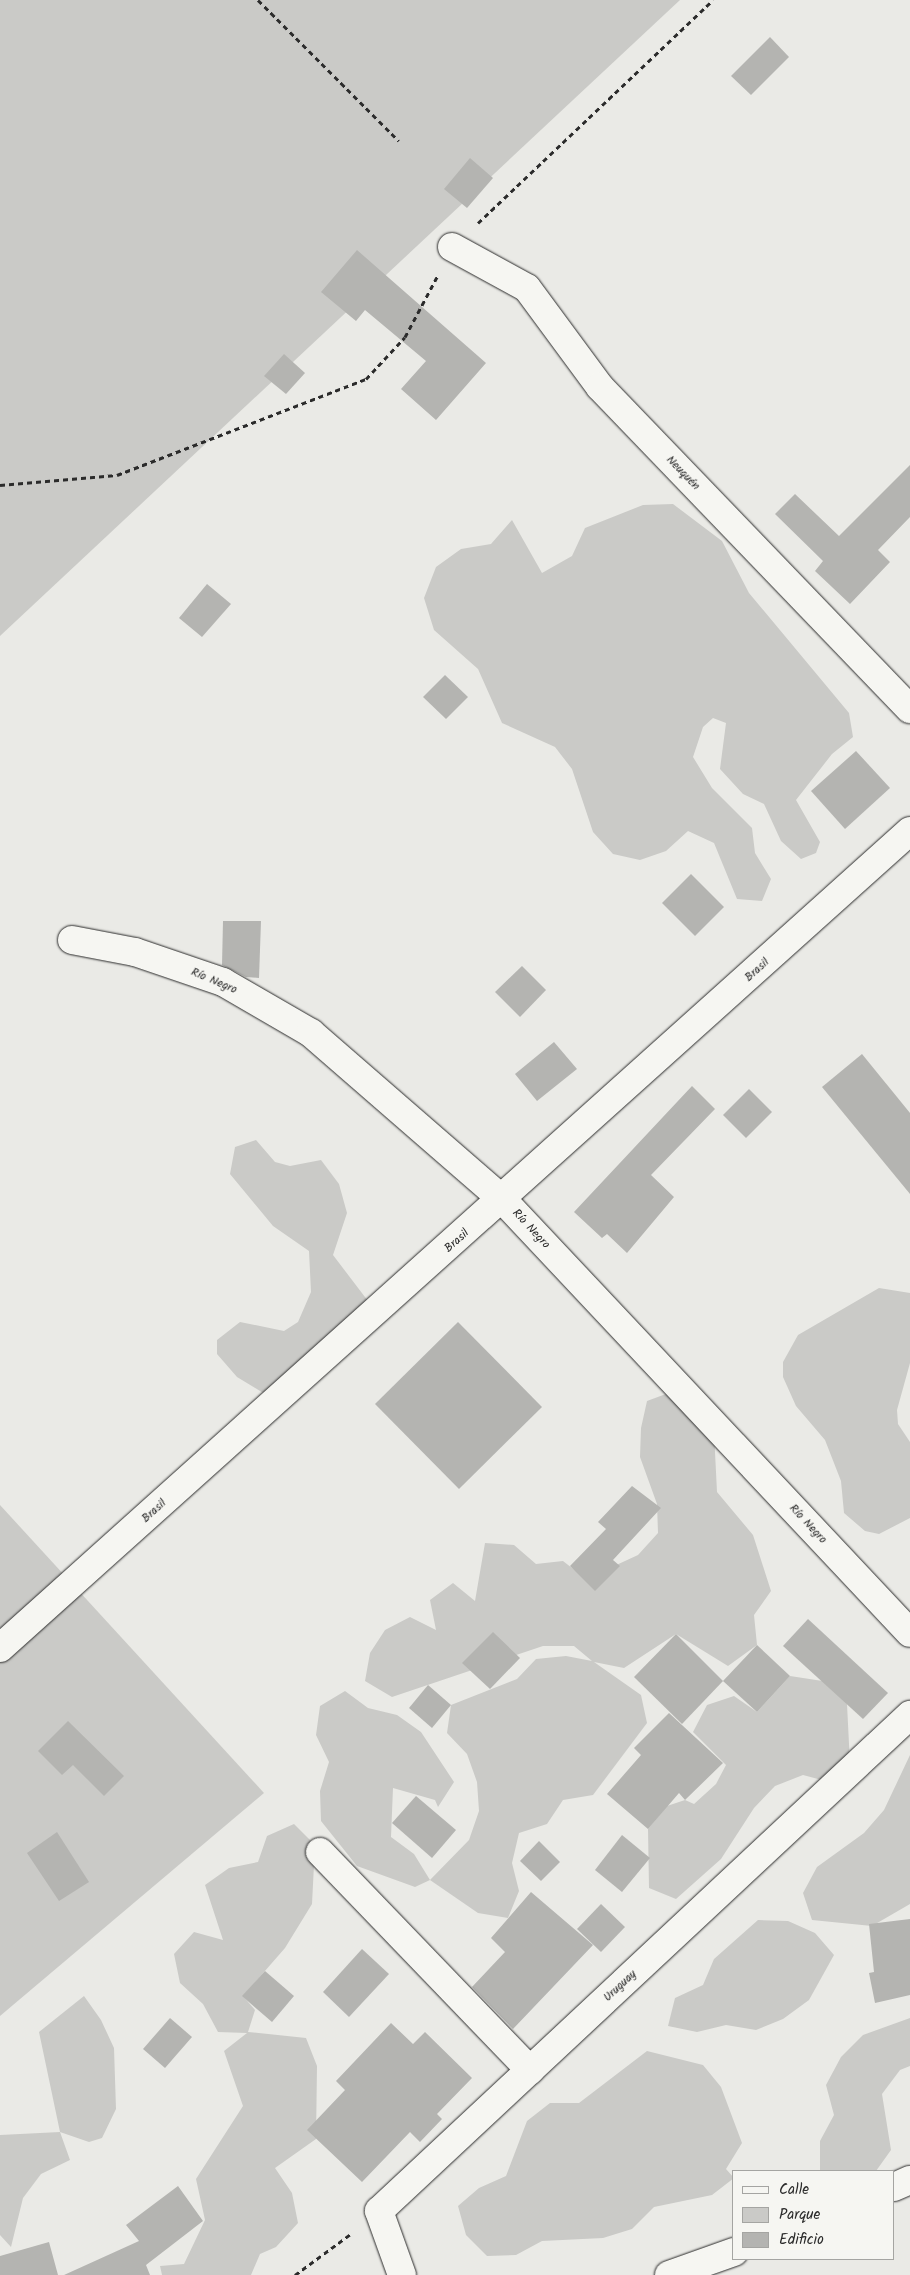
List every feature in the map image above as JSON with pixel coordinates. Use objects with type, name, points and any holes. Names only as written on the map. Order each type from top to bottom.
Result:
[{"type":"street","name":"Neuquén","points":[[452,247],[527,288],[600,387],[910,709]]},
{"type":"street","name":"Brasil","points":[[0,1648],[503,1200],[910,831]]},
{"type":"street","name":"Río Negro","points":[[72,940],[135,952],[223,982],[311,1033],[503,1200],[910,1633]]},
{"type":"street","name":"Uruguay","points":[[379,2211],[910,1715]]},
{"type":"street","points":[[320,1852],[530,2070]]},
{"type":"street","points":[[895,2187],[910,2180]]},
{"type":"street","points":[[379,2211],[402,2275]]},
{"type":"street","points":[[669,2275],[732,2253]]},
{"type":"path","points":[[258,0],[399,141]]},
{"type":"path","points":[[0,485],[117,475],[366,379],[405,338],[452,247],[713,0]]},
{"type":"path","points":[[295,2275],[379,2211]]},
{"type":"green space","points":[[0,0],[680,0],[0,636]]},
{"type":"green space","points":[[673,504],[722,541],[749,593],[849,713],[853,737],[832,754],[796,800],[820,842],[816,853],[801,859],[781,841],[764,804],[743,794],[720,769],[726,723],[713,718],[703,727],[693,757],[712,788],[752,828],[755,853],[771,879],[762,901],[737,899],[714,843],[688,831],[666,851],[640,860],[613,854],[593,832],[572,769],[555,747],[502,723],[478,669],[434,630],[424,598],[436,567],[461,549],[491,544],[512,520],[542,573],[572,556],[585,528],[643,505]]},
{"type":"green space","points":[[256,1140],[275,1162],[290,1166],[321,1160],[339,1184],[347,1213],[333,1255],[368,1301],[265,1394],[237,1377],[217,1354],[217,1340],[240,1322],[284,1331],[298,1322],[311,1292],[309,1251],[273,1226],[230,1174],[235,1147]]},
{"type":"green space","points":[[879,1288],[910,1293],[910,1363],[897,1410],[898,1424],[910,1442],[910,1518],[879,1534],[865,1531],[844,1513],[841,1481],[825,1440],[796,1406],[783,1377],[783,1362],[798,1335]]},
{"type":"green space","points":[[674,1391],[714,1432],[717,1492],[753,1535],[771,1591],[754,1615],[757,1645],[728,1666],[676,1634],[624,1668],[594,1662],[641,1695],[647,1723],[593,1795],[563,1800],[547,1824],[519,1833],[512,1863],[519,1891],[508,1918],[478,1913],[430,1880],[469,1840],[479,1811],[477,1782],[467,1754],[447,1733],[451,1705],[517,1679],[536,1659],[566,1656],[592,1661],[574,1646],[543,1646],[392,1697],[365,1681],[370,1653],[385,1630],[410,1617],[436,1630],[430,1600],[453,1583],[475,1601],[485,1543],[514,1545],[536,1564],[563,1561],[586,1579],[638,1555],[658,1533],[657,1504],[640,1457],[641,1428],[647,1401]]},
{"type":"green space","points":[[0,1505],[264,1793],[0,2016]]},
{"type":"green space","points":[[790,1676],[829,1682],[847,1704],[850,1764],[833,1783],[803,1775],[775,1786],[754,1808],[721,1859],[676,1899],[649,1888],[648,1829],[667,1806],[685,1800],[694,1804],[716,1784],[726,1765],[693,1732],[707,1705],[734,1696],[757,1712]]},
{"type":"green space","points":[[345,1691],[368,1708],[397,1715],[421,1732],[454,1782],[438,1807],[435,1800],[393,1788],[391,1837],[414,1854],[430,1880],[415,1887],[357,1866],[321,1821],[320,1791],[329,1762],[316,1735],[320,1706]]},
{"type":"green space","points":[[910,1755],[910,1904],[872,1926],[812,1920],[803,1893],[817,1867],[864,1833],[884,1810]]},
{"type":"green space","points":[[294,1824],[315,1845],[312,1904],[285,1948],[243,1996],[255,2010],[248,2032],[306,2038],[317,2066],[316,2139],[275,2168],[292,2193],[298,2223],[276,2247],[260,2254],[251,2275],[162,2275],[160,2266],[184,2264],[205,2220],[196,2179],[243,2106],[224,2051],[247,2033],[218,2032],[203,2004],[180,1983],[174,1954],[194,1932],[223,1940],[205,1885],[229,1868],[258,1862],[267,1836]]},
{"type":"green space","points":[[758,1920],[788,1921],[815,1933],[834,1955],[809,2000],[783,2019],[756,2030],[726,2025],[697,2032],[668,2026],[675,1998],[703,1985],[714,1959]]},
{"type":"green space","points":[[84,1996],[101,2020],[114,2048],[116,2109],[102,2138],[89,2142],[60,2132],[39,2032]]},
{"type":"green space","points":[[910,2018],[910,2066],[900,2070],[882,2094],[891,2150],[877,2170],[820,2170],[820,2141],[834,2115],[826,2085],[841,2057],[863,2035]]},
{"type":"green space","points":[[647,2051],[703,2065],[721,2087],[742,2143],[726,2169],[732,2176],[732,2180],[712,2195],[654,2207],[632,2229],[603,2238],[542,2241],[516,2255],[487,2256],[466,2235],[458,2206],[479,2188],[506,2176],[527,2121],[550,2103],[579,2103]]},
{"type":"green space","points":[[60,2132],[70,2160],[41,2174],[23,2198],[11,2247],[0,2235],[0,2135]]},
{"type":"building","points":[[770,37],[789,57],[751,95],[731,76]]},
{"type":"building","points":[[470,158],[493,178],[467,208],[444,189]]},
{"type":"building","points":[[357,250],[486,363],[436,420],[401,389],[426,361],[365,310],[356,321],[321,292]]},
{"type":"building","points":[[284,354],[305,373],[286,394],[264,376]]},
{"type":"building","points":[[910,465],[910,517],[878,550],[890,562],[850,604],[815,571],[823,561],[775,514],[795,494],[839,536]]},
{"type":"building","points":[[207,584],[231,604],[202,637],[179,618]]},
{"type":"building","points":[[445,675],[468,697],[446,719],[423,697]]},
{"type":"building","points":[[856,751],[890,788],[845,829],[811,791]]},
{"type":"building","points":[[691,874],[724,907],[695,936],[662,903]]},
{"type":"building","points":[[223,921],[261,921],[259,978],[246,977],[222,965]]},
{"type":"building","points":[[522,966],[546,990],[520,1017],[495,992]]},
{"type":"building","points":[[554,1042],[577,1069],[537,1101],[515,1074]]},
{"type":"building","points":[[862,1054],[910,1113],[910,1194],[822,1087]]},
{"type":"building","points":[[692,1086],[715,1109],[651,1175],[674,1197],[627,1253],[607,1234],[602,1238],[574,1212]]},
{"type":"building","points":[[749,1089],[772,1112],[746,1138],[723,1115]]},
{"type":"building","points":[[458,1322],[542,1407],[459,1489],[375,1404]]},
{"type":"building","points":[[632,1486],[661,1508],[613,1560],[620,1566],[595,1591],[570,1566],[606,1529],[598,1522]]},
{"type":"building","points":[[808,1619],[888,1693],[863,1719],[783,1646]]},
{"type":"building","points":[[493,1632],[520,1658],[490,1689],[462,1663]]},
{"type":"building","points":[[676,1634],[723,1681],[682,1724],[634,1677]]},
{"type":"building","points":[[757,1645],[790,1676],[757,1712],[723,1681]]},
{"type":"building","points":[[428,1685],[451,1705],[432,1728],[409,1708]]},
{"type":"building","points":[[669,1713],[723,1763],[685,1800],[679,1793],[648,1829],[607,1794],[641,1755],[634,1748]]},
{"type":"building","points":[[68,1721],[124,1776],[104,1796],[73,1765],[62,1775],[38,1751]]},
{"type":"building","points":[[416,1796],[456,1830],[432,1858],[392,1823]]},
{"type":"building","points":[[57,1832],[89,1882],[59,1901],[27,1853]]},
{"type":"building","points":[[622,1835],[650,1858],[622,1892],[595,1870]]},
{"type":"building","points":[[539,1841],[560,1862],[541,1881],[520,1861]]},
{"type":"building","points":[[531,1892],[593,1945],[513,2029],[472,1987],[505,1952],[491,1938]]},
{"type":"building","points":[[601,1904],[625,1927],[601,1952],[577,1929]]},
{"type":"building","points":[[910,1919],[910,1995],[875,2003],[869,1973],[874,1972],[869,1924]]},
{"type":"building","points":[[362,1949],[389,1974],[349,2017],[323,1992]]},
{"type":"building","points":[[265,1971],[294,1996],[272,2022],[242,1996]]},
{"type":"building","points":[[170,2018],[192,2037],[165,2068],[143,2049]]},
{"type":"building","points":[[391,2023],[413,2044],[425,2032],[472,2078],[437,2114],[442,2119],[420,2142],[410,2132],[362,2182],[307,2130],[345,2090],[336,2081]]},
{"type":"building","points":[[178,2186],[203,2221],[146,2265],[150,2275],[64,2275],[139,2241],[126,2225]]},
{"type":"building","points":[[49,2242],[58,2275],[0,2275],[0,2256]]}]
